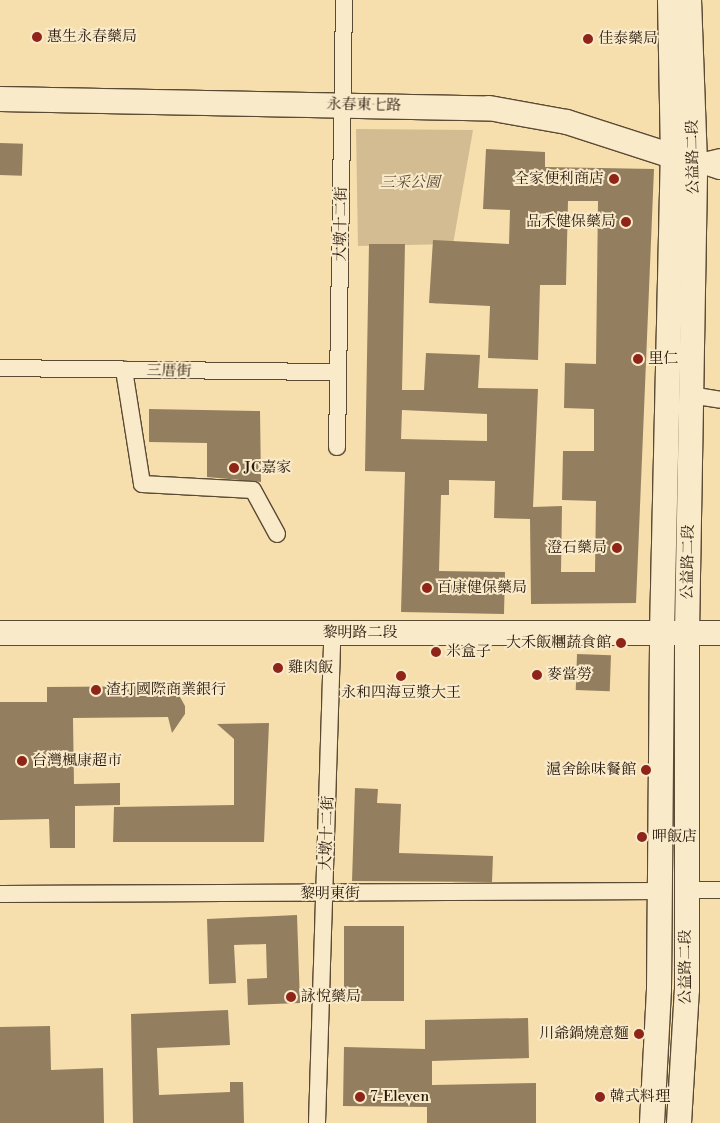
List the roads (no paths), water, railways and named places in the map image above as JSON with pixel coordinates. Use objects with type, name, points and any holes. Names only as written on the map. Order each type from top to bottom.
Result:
[{"type":"main road","name":"公益路二段","points":[[670,0],[684,160],[690,395],[687,633],[687,990],[679,1123]]},
{"type":"main road","name":"公益路二段","points":[[652,1123],[660,891],[662,632],[684,160],[689,0]]},
{"type":"main road","name":"永春東七路","points":[[0,99],[489,108],[567,122],[684,160]]},
{"type":"main road","name":"黎明路二段","points":[[0,633],[720,633]]},
{"type":"street","name":"大墩十二街","points":[[337,447],[344,0]]},
{"type":"street","points":[[684,160],[720,157]]},
{"type":"street","name":"永春東七路","points":[[684,160],[720,171]]},
{"type":"street","name":"三厝街","points":[[0,368],[338,372]]},
{"type":"street","points":[[124,370],[142,484],[253,490],[277,534]]},
{"type":"street","points":[[690,395],[720,400]]},
{"type":"street","name":"大墩十二街","points":[[317,1123],[332,633]]},
{"type":"street","points":[[686,890],[720,890]]},
{"type":"street","name":"黎明東街","points":[[0,894],[660,891]]},
{"type":"place","name":"惠生永春藥局","points":[[37,37]]},
{"type":"place","name":"佳泰藥局","points":[[588,39]]},
{"type":"place","name":"全家便利商店","points":[[614,179]]},
{"type":"place","name":"品禾健保藥局","points":[[626,222]]},
{"type":"place","name":"里仁","points":[[638,359]]},
{"type":"place","name":"JC嘉家","points":[[234,468]]},
{"type":"place","name":"澄石藥局","points":[[617,548]]},
{"type":"place","name":"百康健保藥局","points":[[427,588]]},
{"type":"place","name":"大禾飯糰蔬食館","points":[[621,643]]},
{"type":"place","name":"米盒子","points":[[436,652]]},
{"type":"place","name":"雞肉飯","points":[[278,668]]},
{"type":"place","name":"麥當勞","points":[[537,675]]},
{"type":"place","name":"永和四海豆漿大王","points":[[401,676]]},
{"type":"place","name":"渣打國際商業銀行","points":[[96,690]]},
{"type":"place","name":"台灣楓康超市","points":[[22,761]]},
{"type":"place","name":"滬舍餘味餐館","points":[[646,770]]},
{"type":"place","name":"呷飯店","points":[[642,837]]},
{"type":"place","name":"詠悅藥局","points":[[291,997]]},
{"type":"place","name":"川爺鍋燒意麵","points":[[639,1034]]},
{"type":"place","name":"7-Eleven","points":[[360,1097]]},
{"type":"place","name":"韓式料理","points":[[600,1097]]},
{"type":"park label","name":"三采公園","points":[[410,183]]}]
